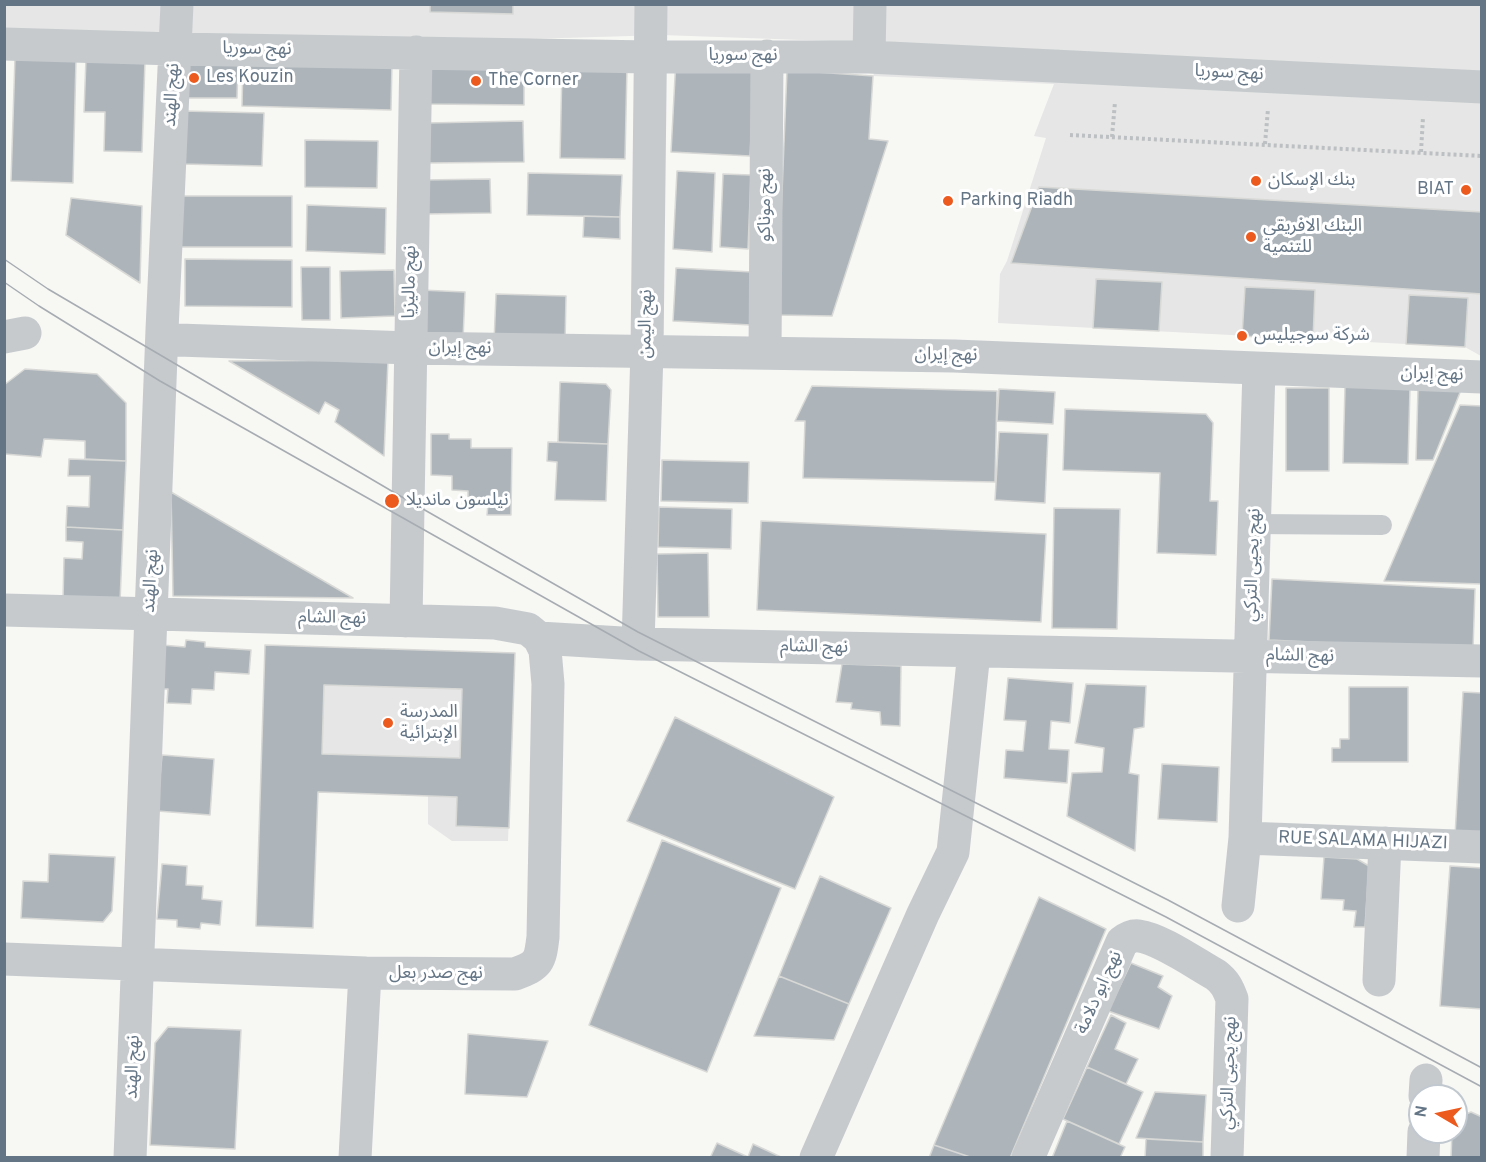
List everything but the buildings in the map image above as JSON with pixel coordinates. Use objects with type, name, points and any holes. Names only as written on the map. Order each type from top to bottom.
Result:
[{"type":"street","name":"نهج الهند","points":[[130,1158],[150,615],[177,4]]},
{"type":"street","name":"نهج اليمن","points":[[638,644],[647,351],[651,4]]},
{"type":"street","points":[[869,57],[870,4]]},
{"type":"street","name":"نهج سوريا","points":[[4,44],[650,57],[869,57],[1482,87]]},
{"type":"street","name":"نهج ماليزيا","points":[[406,621],[416,52]]},
{"type":"street","name":"نهج موناكو","points":[[765,353],[767,56]]},
{"type":"street","name":"نهج إيران","points":[[178,340],[410,348],[954,356],[1482,377]]},
{"type":"street","name":"نهج يحيى التركي","points":[[1238,906],[1245,838],[1259,369]]},
{"type":"street","name":"نهج الشام","points":[[4,610],[495,622],[528,629],[539,638],[638,644],[1482,661]]},
{"type":"street","name":"نهج صدر بعل","points":[[4,959],[365,973],[515,974],[530,968],[540,958],[543,937],[548,684],[545,650],[539,638]]},
{"type":"street","points":[[816,1158],[923,914],[953,852],[974,652]]},
{"type":"street","name":"RUE SALAMA HIJAZI","points":[[1245,838],[1482,847]]},
{"type":"street","points":[[1378,980],[1384,843]]},
{"type":"street","name":"نهج ابو دلامة","points":[[1028,1158],[1122,942],[1128,937],[1137,935],[1152,940],[1216,975],[1224,981],[1228,988]]},
{"type":"street","points":[[355,1158],[365,973]]},
{"type":"street","name":"نهج يحيى التركي","points":[[1227,1158],[1232,999],[1228,988]]},
{"type":"lane","points":[[1255,524],[1382,525]]},
{"type":"path","points":[[1070,135],[1482,156]]},
{"type":"shaded area","points":[[5,4],[1481,5],[1481,356],[1465,347],[998,323],[1000,274],[1007,261],[1046,138],[1034,136],[1054,84],[873,76],[888,43],[663,35],[393,43],[5,30]]},
{"type":"shaded area","name":"المدرسة الإبترائية","points":[[265,645],[515,653],[508,841],[452,841],[428,824],[428,796],[318,792],[313,928],[256,926]]},
{"type":"tram line","points":[[4,259],[48,289],[395,493],[638,632],[1168,900],[1482,1068]]},
{"type":"tram line","points":[[4,282],[160,381],[639,651],[1166,917],[1482,1087]]},
{"type":"place","name":"Les Kouzin","points":[[194,78]]},
{"type":"place","name":"The Corner","points":[[476,81]]},
{"type":"place","name":"بنك الإسكان","points":[[1256,181]]},
{"type":"place","name":"BIAT","points":[[1466,190]]},
{"type":"place","name":"Parking Riadh","points":[[948,201]]},
{"type":"place","name":"البنك الافريقي للتنمية","points":[[1251,237]]},
{"type":"place","name":"شركة سوجيليس","points":[[1242,336]]},
{"type":"place","name":"نيلسون مانديلا","points":[[392,501]]},
{"type":"place","name":"المدرسة الإبترائية","points":[[388,723]]}]
